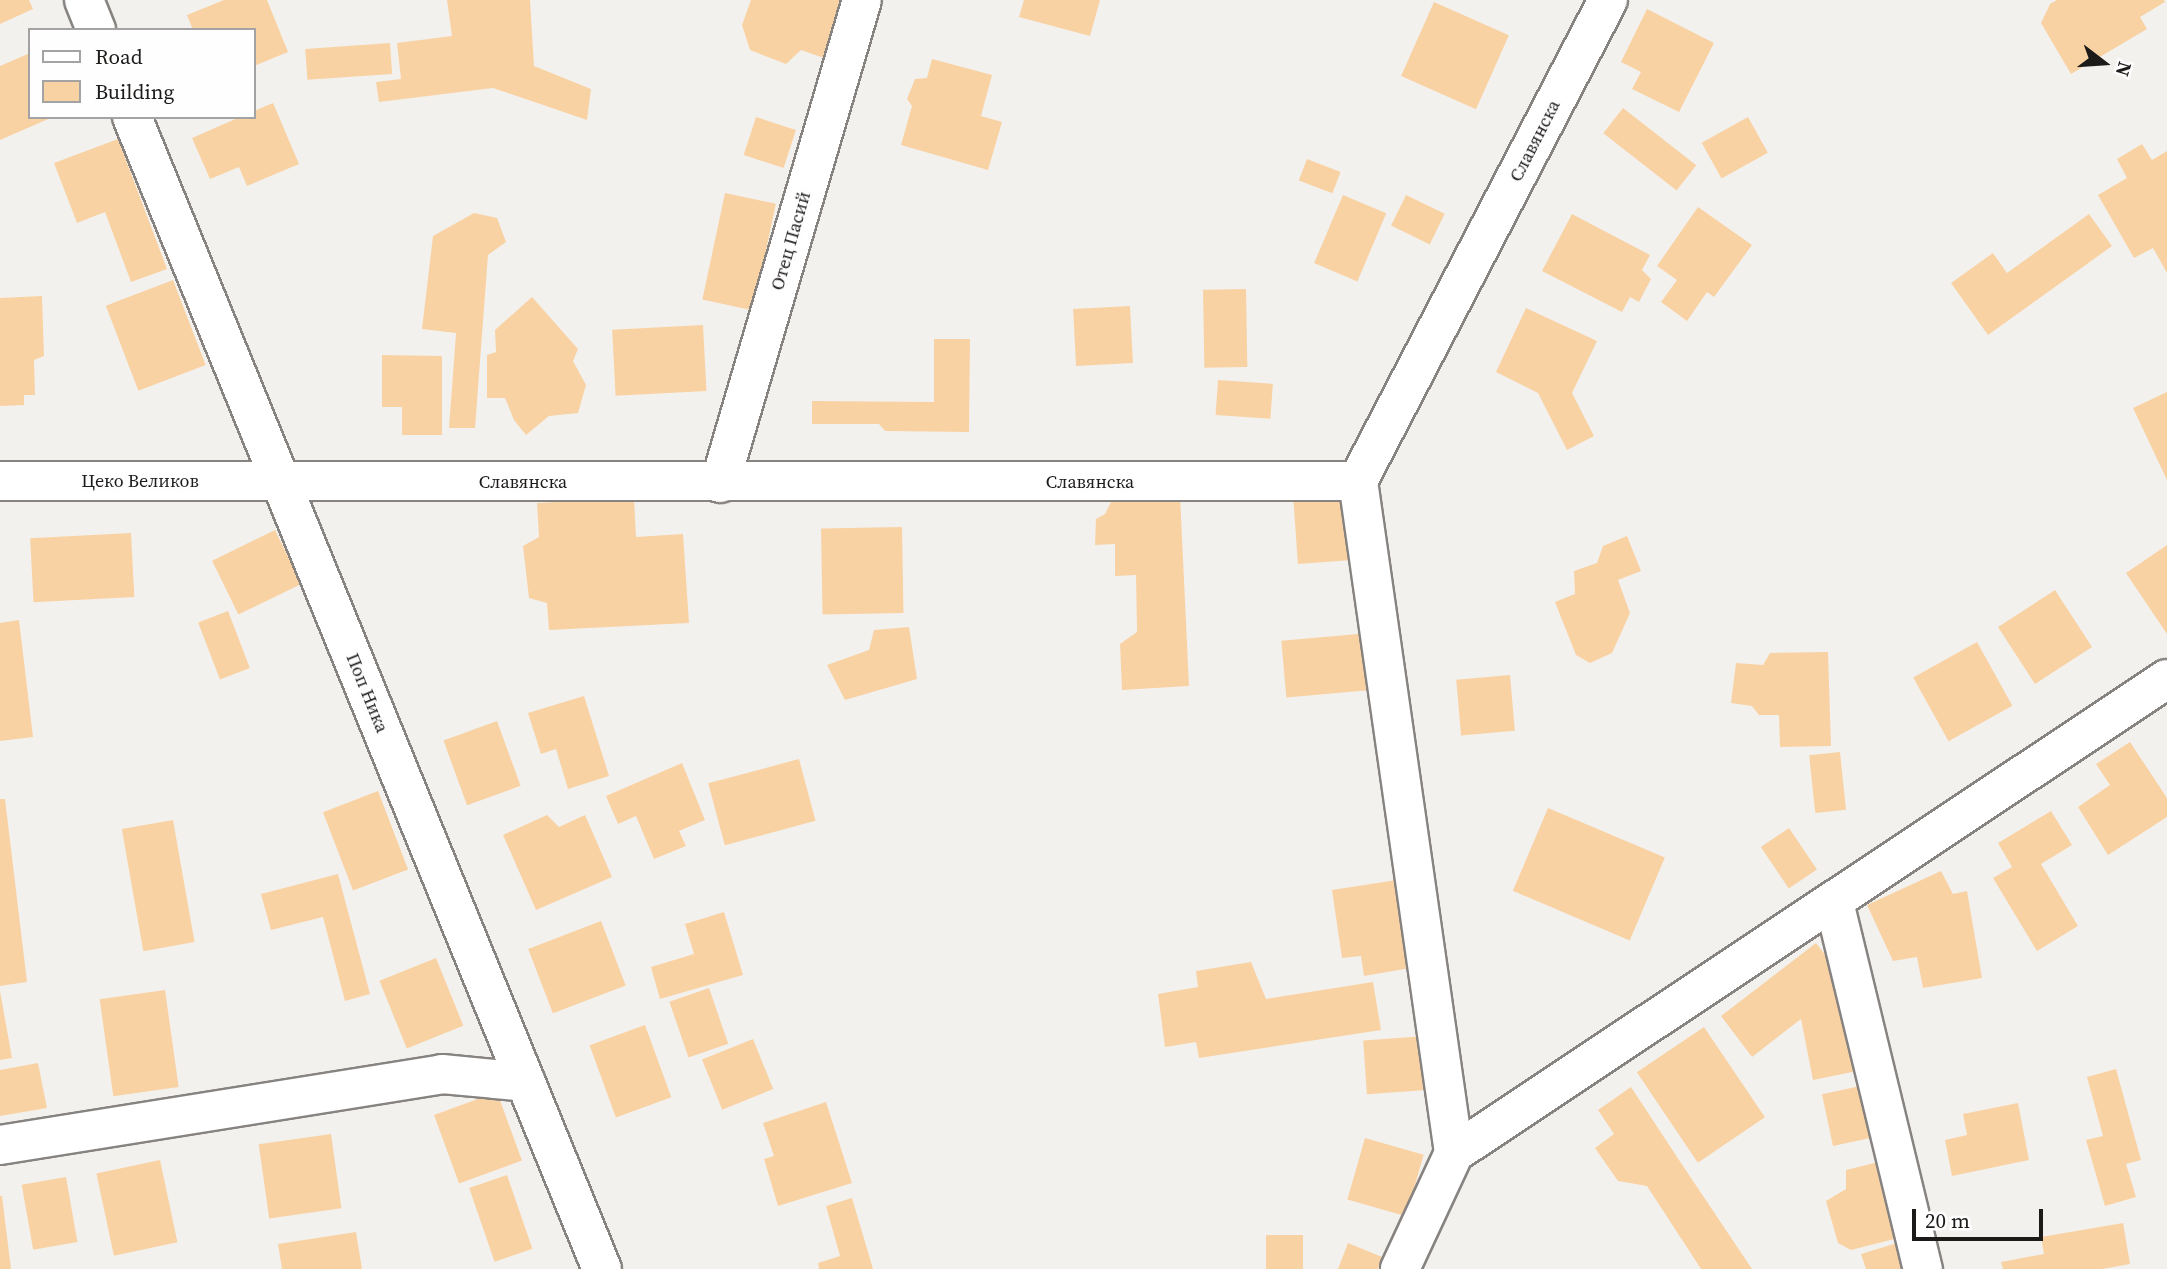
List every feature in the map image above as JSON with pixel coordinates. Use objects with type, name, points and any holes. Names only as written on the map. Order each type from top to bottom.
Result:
[{"type":"street","points":[[83,0],[95,28]]},
{"type":"street","name":"Отец Пасий","points":[[720,483],[862,0]]},
{"type":"street","name":"Славянска","points":[[281,481],[1358,481],[1608,0]]},
{"type":"street","name":"Поп Ника","points":[[133,119],[602,1269]]},
{"type":"street","name":"Цеко Великов","points":[[0,481],[281,481]]},
{"type":"street","points":[[1358,481],[1454,1153]]},
{"type":"street","points":[[1400,1269],[1454,1153],[2167,679]]},
{"type":"street","points":[[1834,902],[1923,1269]]},
{"type":"street","points":[[0,1145],[442,1074],[526,1082]]},
{"type":"building","points":[[0,0],[29,0],[33,9],[0,24]]},
{"type":"building","points":[[224,0],[267,0],[288,52],[256,65],[256,28],[192,28],[187,15]]},
{"type":"building","points":[[447,0],[530,0],[534,66],[591,89],[587,120],[493,88],[379,102],[376,82],[401,79],[397,43],[452,36]]},
{"type":"building","points":[[751,0],[843,0],[824,58],[801,50],[786,64],[750,50],[742,25]]},
{"type":"building","points":[[1024,0],[1100,0],[1090,36],[1019,17]]},
{"type":"building","points":[[2057,0],[2165,2],[2140,17],[2147,29],[2071,74],[2041,23],[2050,4]]},
{"type":"building","points":[[1434,2],[1509,35],[1476,109],[1401,76]]},
{"type":"building","points":[[1647,9],[1714,43],[1679,112],[1632,89],[1641,72],[1621,62]]},
{"type":"building","points":[[390,43],[392,74],[307,80],[305,49]]},
{"type":"building","points":[[28,54],[28,119],[48,119],[0,140],[0,66]]},
{"type":"building","points":[[932,59],[992,75],[981,116],[1002,122],[988,170],[901,145],[912,106],[907,99],[915,79],[927,78]]},
{"type":"building","points":[[273,103],[299,164],[247,186],[239,167],[210,179],[192,138],[235,119],[256,119],[256,110]]},
{"type":"building","points":[[1623,108],[1696,165],[1677,190],[1603,133]]},
{"type":"building","points":[[756,117],[796,130],[784,168],[744,155]]},
{"type":"building","points":[[1748,117],[1768,153],[1722,179],[1702,143]]},
{"type":"building","points":[[118,139],[167,269],[131,282],[105,212],[77,223],[54,163]]},
{"type":"building","points":[[2142,144],[2152,160],[2167,151],[2167,273],[2153,248],[2134,258],[2098,195],[2127,178],[2117,159]]},
{"type":"building","points":[[1307,159],[1341,172],[1332,193],[1299,180]]},
{"type":"building","points":[[725,193],[776,204],[753,310],[702,300]]},
{"type":"building","points":[[1343,195],[1386,213],[1357,281],[1314,263]]},
{"type":"building","points":[[1406,195],[1445,214],[1430,244],[1391,226]]},
{"type":"building","points":[[1698,207],[1752,245],[1714,297],[1707,292],[1687,321],[1661,302],[1677,280],[1657,266]]},
{"type":"building","points":[[474,213],[497,218],[506,242],[488,255],[475,428],[449,428],[456,333],[422,329],[433,236]]},
{"type":"building","points":[[1572,214],[1650,255],[1642,270],[1651,279],[1639,302],[1630,297],[1622,312],[1542,271]]},
{"type":"building","points":[[2089,214],[2112,246],[1988,335],[1951,283],[1993,253],[2007,273]]},
{"type":"building","points":[[173,280],[206,365],[138,391],[106,306]]},
{"type":"building","points":[[1246,289],[1247,367],[1204,368],[1203,290]]},
{"type":"building","points":[[42,296],[44,356],[34,360],[35,395],[24,395],[24,405],[0,406],[0,298]]},
{"type":"building","points":[[532,297],[578,349],[573,361],[586,385],[578,413],[549,416],[526,435],[514,420],[505,398],[487,398],[487,355],[496,352],[495,330]]},
{"type":"building","points":[[1130,306],[1133,363],[1076,366],[1073,309]]},
{"type":"building","points":[[1526,308],[1597,341],[1572,393],[1594,436],[1567,450],[1538,393],[1496,372]]},
{"type":"building","points":[[703,325],[706,391],[616,396],[612,330]]},
{"type":"building","points":[[934,339],[970,339],[969,432],[885,431],[879,424],[812,424],[812,401],[934,402]]},
{"type":"building","points":[[382,355],[442,356],[442,435],[402,435],[402,407],[382,407]]},
{"type":"building","points":[[1218,380],[1273,384],[1270,419],[1216,415]]},
{"type":"building","points":[[2167,392],[2167,480],[2133,408]]},
{"type":"building","points":[[1351,492],[1356,560],[1298,564],[1293,496]]},
{"type":"building","points":[[1180,495],[1189,686],[1122,690],[1120,644],[1137,632],[1136,575],[1115,576],[1115,544],[1095,545],[1096,519],[1105,514],[1113,498]]},
{"type":"building","points":[[634,498],[636,537],[683,534],[689,623],[549,630],[547,603],[529,598],[523,546],[539,537],[537,503]]},
{"type":"building","points":[[902,527],[904,613],[823,614],[821,528]]},
{"type":"building","points":[[275,530],[301,584],[238,615],[212,561]]},
{"type":"building","points":[[131,533],[134,597],[33,602],[30,538]]},
{"type":"building","points":[[1627,536],[1641,571],[1618,580],[1630,613],[1612,653],[1590,663],[1576,655],[1555,602],[1575,594],[1574,571],[1597,563],[1603,546]]},
{"type":"building","points":[[2167,545],[2167,634],[2126,573]]},
{"type":"building","points":[[2055,590],[2092,647],[2035,684],[1998,627]]},
{"type":"building","points":[[228,611],[250,668],[220,679],[198,622]]},
{"type":"building","points":[[19,620],[33,737],[0,741],[0,623]]},
{"type":"building","points":[[909,627],[917,679],[845,700],[827,665],[869,650],[874,630]]},
{"type":"building","points":[[1369,633],[1374,690],[1286,697],[1281,641]]},
{"type":"building","points":[[1977,642],[2012,706],[1949,741],[1913,677]]},
{"type":"building","points":[[1828,652],[1831,746],[1780,747],[1779,715],[1759,715],[1752,706],[1731,703],[1736,663],[1763,665],[1770,653]]},
{"type":"building","points":[[1510,675],[1515,731],[1461,735],[1456,680]]},
{"type":"building","points":[[584,696],[609,776],[568,789],[556,749],[541,754],[528,713]]},
{"type":"building","points":[[497,721],[521,786],[467,805],[443,740]]},
{"type":"building","points":[[2130,742],[2167,798],[2167,817],[2108,855],[2078,807],[2110,785],[2096,764]]},
{"type":"building","points":[[1840,752],[1846,810],[1815,813],[1809,755]]},
{"type":"building","points":[[799,759],[816,821],[725,845],[708,783]]},
{"type":"building","points":[[682,763],[705,820],[679,831],[686,846],[654,859],[636,816],[618,824],[606,796]]},
{"type":"building","points":[[378,791],[408,869],[353,891],[323,812]]},
{"type":"building","points":[[0,799],[5,799],[27,982],[0,986]]},
{"type":"building","points":[[1548,808],[1665,858],[1630,940],[1513,891]]},
{"type":"building","points":[[2051,811],[2072,845],[2041,864],[2078,926],[2037,951],[1993,878],[2012,867],[1998,843]]},
{"type":"building","points":[[547,815],[559,827],[585,815],[612,877],[536,910],[503,835]]},
{"type":"building","points":[[173,820],[195,942],[143,951],[122,829]]},
{"type":"building","points":[[1789,828],[1817,869],[1789,888],[1761,847]]},
{"type":"building","points":[[1941,871],[1953,894],[1967,891],[1982,978],[1923,988],[1917,957],[1893,961],[1867,905]]},
{"type":"building","points":[[338,874],[370,994],[345,1001],[323,917],[271,930],[261,894]]},
{"type":"building","points":[[1403,879],[1416,967],[1364,976],[1361,956],[1342,958],[1332,890]]},
{"type":"building","points":[[724,912],[743,975],[660,999],[651,967],[694,954],[685,924]]},
{"type":"building","points":[[601,921],[626,985],[553,1013],[528,949]]},
{"type":"building","points":[[1816,943],[1846,982],[1862,1070],[1813,1080],[1801,1019],[1752,1057],[1721,1016]]},
{"type":"building","points":[[436,958],[463,1026],[407,1049],[379,981]]},
{"type":"building","points":[[1251,962],[1266,999],[1373,982],[1381,1030],[1199,1058],[1196,1042],[1165,1047],[1158,994],[1198,987],[1196,971]]},
{"type":"building","points":[[709,988],[728,1044],[688,1057],[669,1002]]},
{"type":"building","points":[[165,990],[179,1087],[113,1096],[100,999]]},
{"type":"building","points":[[0,991],[12,1058],[0,1060]]},
{"type":"building","points":[[645,1025],[671,1097],[616,1118],[590,1045]]},
{"type":"building","points":[[1704,1027],[1765,1117],[1698,1163],[1637,1072]]},
{"type":"building","points":[[1426,1036],[1430,1090],[1367,1094],[1363,1040]]},
{"type":"building","points":[[753,1039],[773,1089],[722,1110],[702,1060]]},
{"type":"building","points":[[38,1063],[47,1108],[0,1116],[0,1070]]},
{"type":"building","points":[[2116,1069],[2141,1160],[2126,1164],[2136,1197],[2105,1206],[2086,1140],[2103,1136],[2087,1077]]},
{"type":"building","points":[[1865,1085],[1876,1137],[1833,1146],[1822,1094]]},
{"type":"building","points":[[1631,1087],[1752,1269],[1701,1269],[1647,1186],[1618,1181],[1595,1148],[1614,1134],[1598,1110]]},
{"type":"building","points":[[497,1092],[522,1161],[459,1184],[434,1115]]},
{"type":"building","points":[[826,1102],[852,1183],[778,1206],[764,1159],[774,1156],[763,1123]]},
{"type":"building","points":[[2018,1103],[2029,1160],[1952,1176],[1945,1140],[1967,1135],[1963,1114]]},
{"type":"building","points":[[331,1134],[341,1208],[269,1218],[259,1144]]},
{"type":"building","points":[[1365,1138],[1424,1155],[1406,1216],[1347,1200]]},
{"type":"building","points":[[160,1160],[177,1242],[114,1256],[96,1174]]},
{"type":"building","points":[[1887,1160],[1906,1236],[1851,1250],[1838,1243],[1826,1201],[1846,1189],[1846,1170]]},
{"type":"building","points":[[507,1175],[532,1249],[495,1262],[469,1188]]},
{"type":"building","points":[[66,1177],[77,1242],[33,1250],[22,1185]]},
{"type":"building","points":[[2,1196],[11,1269],[0,1269]]},
{"type":"building","points":[[852,1198],[873,1269],[819,1269],[818,1263],[840,1256],[826,1206]]},
{"type":"building","points":[[2123,1223],[2130,1264],[2102,1269],[2003,1269],[2001,1262],[2044,1254],[2041,1237]]},
{"type":"building","points":[[356,1232],[362,1269],[282,1269],[278,1244]]},
{"type":"building","points":[[1266,1235],[1303,1235],[1303,1269],[1266,1269]]},
{"type":"building","points":[[1907,1240],[1916,1269],[1866,1269],[1861,1254]]},
{"type":"building","points":[[1348,1243],[1382,1257],[1378,1269],[1338,1269]]}]
